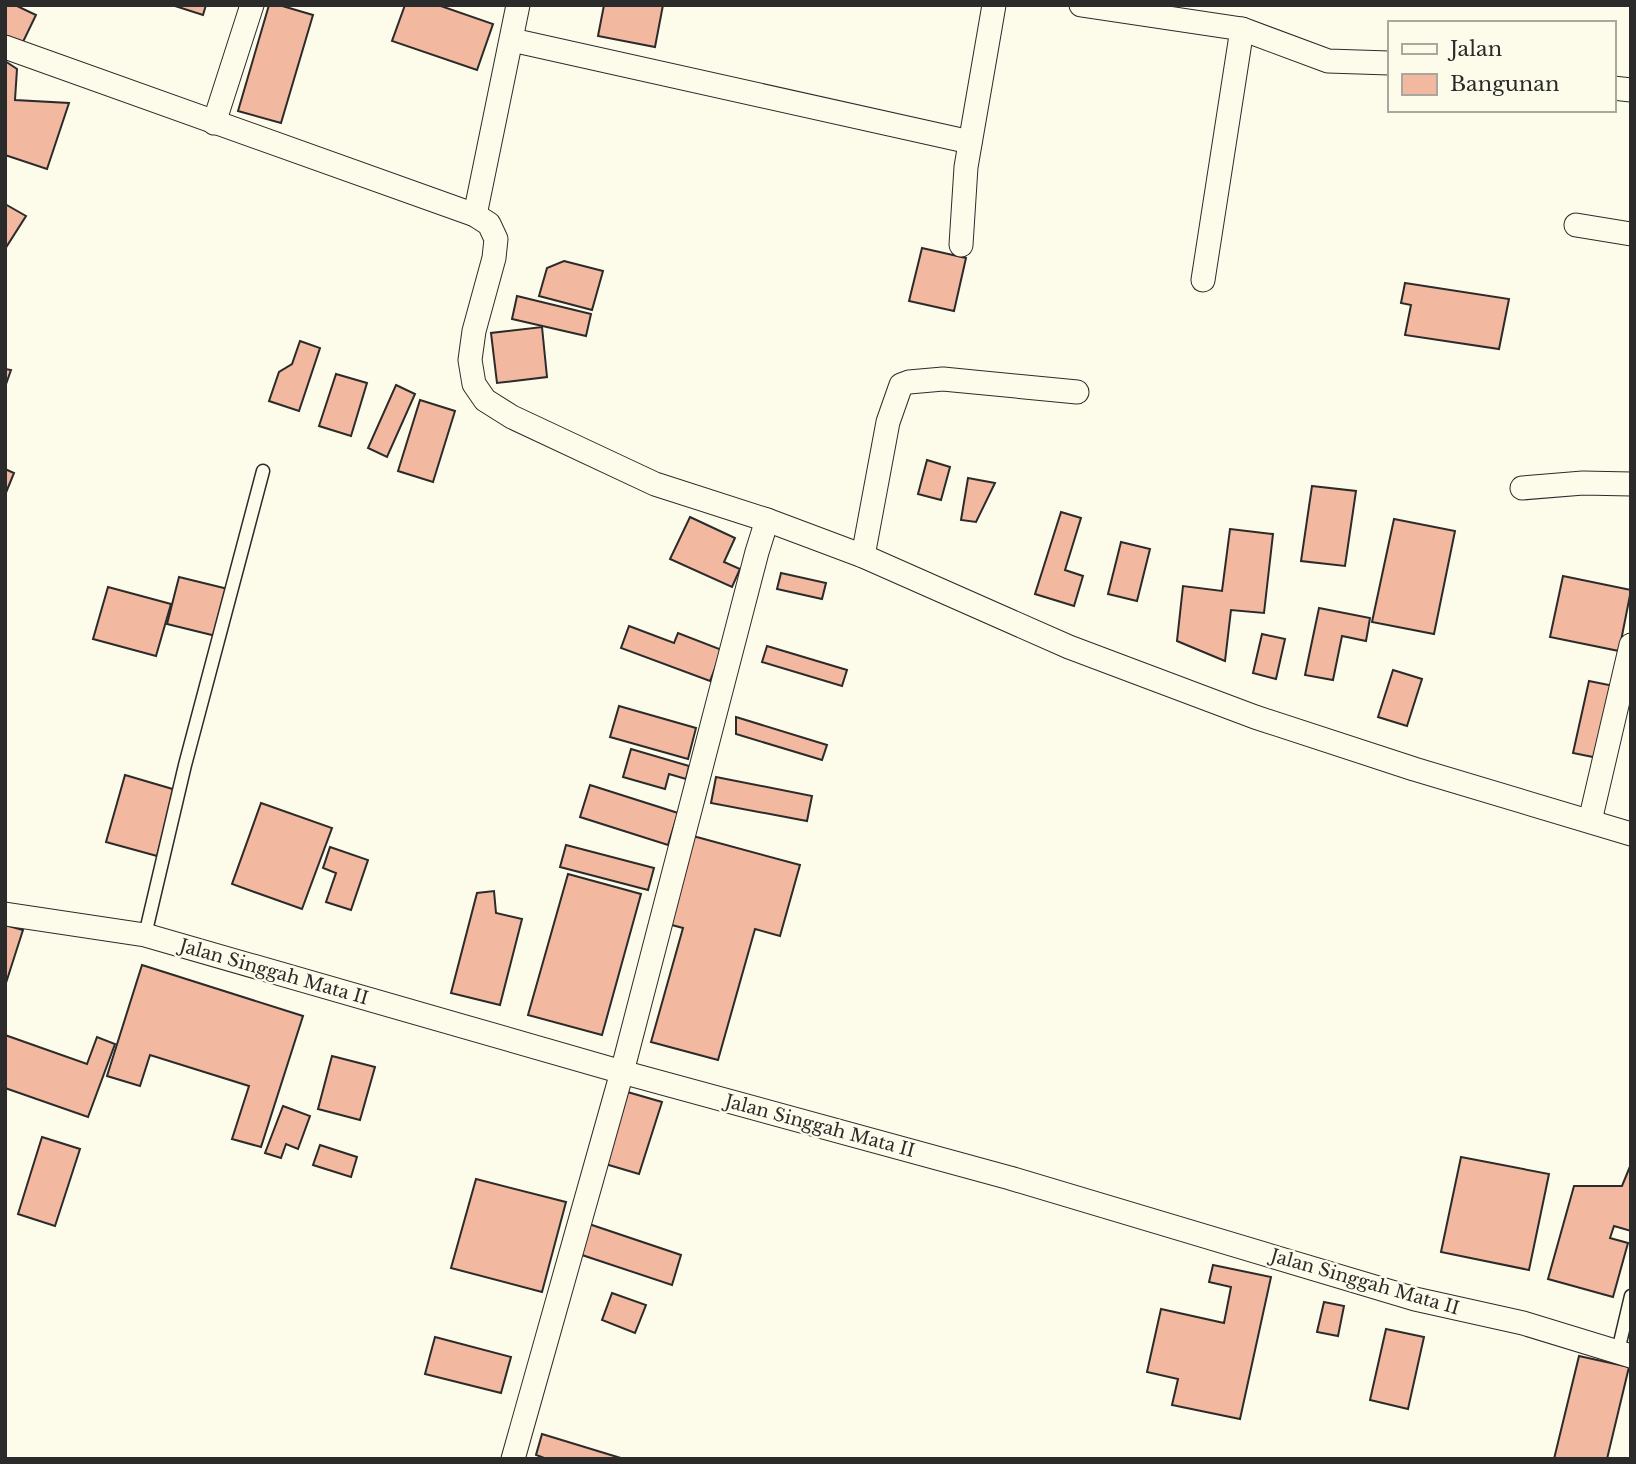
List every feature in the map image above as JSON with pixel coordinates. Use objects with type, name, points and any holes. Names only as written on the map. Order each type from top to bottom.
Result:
[{"type":"street","points":[[214,122],[252,5]]},
{"type":"street","points":[[475,215],[518,5]]},
{"type":"street","points":[[961,245],[970,142],[994,5]]},
{"type":"street","points":[[1082,5],[1242,29],[1328,61],[1388,63]]},
{"type":"street","points":[[1203,280],[1242,29]]},
{"type":"street","points":[[512,40],[970,142]]},
{"type":"street","points":[[5,47],[475,215],[489,224],[496,239],[494,258],[474,331],[470,360],[474,384],[485,400],[512,417],[762,535],[863,556],[1069,647],[1255,717],[1414,769],[1631,834]]},
{"type":"street","points":[[1576,225],[1631,234]]},
{"type":"street","points":[[863,556],[888,422],[901,384],[943,379],[1077,392]]},
{"type":"street","points":[[1521,488],[1583,483],[1631,484]]},
{"type":"street","points":[[513,1459],[622,1072],[762,535]]},
{"type":"street","points":[[1590,821],[1631,645]]},
{"type":"street","name":"Jalan Singgah Mata II","points":[[5,914],[145,935],[622,1072],[1010,1178],[1415,1299],[1523,1323],[1624,1353]]},
{"type":"lane","points":[[145,935],[185,765],[262,471]]},
{"type":"lane","points":[[1624,1353],[1631,1296]]},
{"type":"building","points":[[5,5],[15,5],[36,15],[21,46],[5,39]]},
{"type":"building","points":[[172,5],[206,5],[203,15]]},
{"type":"building","points":[[269,5],[279,5],[313,15],[281,123],[238,111]]},
{"type":"building","points":[[405,5],[438,5],[493,24],[477,70],[392,41]]},
{"type":"building","points":[[604,5],[663,5],[655,47],[598,36]]},
{"type":"building","points":[[5,61],[17,69],[15,100],[69,103],[47,169],[5,155]]},
{"type":"building","points":[[5,204],[26,216],[5,249]]},
{"type":"building","points":[[922,248],[966,258],[954,311],[909,301]]},
{"type":"building","points":[[564,261],[603,271],[592,310],[539,296],[547,268]]},
{"type":"building","points":[[1405,283],[1509,299],[1499,349],[1405,335],[1411,305],[1401,303]]},
{"type":"building","points":[[517,296],[591,314],[586,336],[512,319]]},
{"type":"building","points":[[542,327],[547,377],[497,383],[491,333]]},
{"type":"building","points":[[300,341],[320,348],[299,411],[269,401],[279,372],[292,364]]},
{"type":"building","points":[[5,369],[11,370],[5,387]]},
{"type":"building","points":[[336,374],[367,383],[351,436],[319,426]]},
{"type":"building","points":[[396,385],[415,394],[387,457],[368,448]]},
{"type":"building","points":[[420,400],[455,411],[433,482],[398,471]]},
{"type":"building","points":[[927,460],[950,467],[941,500],[918,494]]},
{"type":"building","points":[[5,469],[14,473],[5,495]]},
{"type":"building","points":[[968,478],[995,483],[976,522],[961,520]]},
{"type":"building","points":[[1312,486],[1356,491],[1345,566],[1301,561]]},
{"type":"building","points":[[1061,512],[1081,518],[1065,570],[1083,576],[1074,606],[1035,594]]},
{"type":"building","points":[[690,517],[735,538],[724,562],[740,569],[732,587],[670,559]]},
{"type":"building","points":[[1394,519],[1455,531],[1434,634],[1372,622]]},
{"type":"building","points":[[1230,529],[1273,534],[1264,613],[1231,610],[1225,661],[1177,641],[1183,586],[1222,591]]},
{"type":"building","points":[[1121,542],[1150,549],[1137,601],[1108,594]]},
{"type":"building","points":[[781,573],[826,583],[822,599],[777,589]]},
{"type":"building","points":[[1563,576],[1631,590],[1619,651],[1550,637]]},
{"type":"building","points":[[179,577],[228,589],[216,636],[167,624]]},
{"type":"building","points":[[108,587],[171,604],[156,656],[93,639]]},
{"type":"building","points":[[1319,608],[1370,618],[1366,641],[1342,636],[1333,680],[1305,675]]},
{"type":"building","points":[[629,626],[674,643],[678,633],[722,650],[710,681],[621,648]]},
{"type":"building","points":[[1262,634],[1285,639],[1276,679],[1253,673]]},
{"type":"building","points":[[767,646],[847,670],[842,686],[762,662]]},
{"type":"building","points":[[1393,670],[1422,679],[1407,726],[1378,717]]},
{"type":"building","points":[[1589,681],[1619,687],[1603,759],[1573,753]]},
{"type":"building","points":[[619,706],[696,728],[688,759],[610,737]]},
{"type":"building","points":[[736,717],[827,745],[822,760],[736,734]]},
{"type":"building","points":[[631,749],[689,766],[686,779],[669,774],[665,789],[623,777]]},
{"type":"building","points":[[125,775],[176,790],[157,856],[106,842]]},
{"type":"building","points":[[716,777],[812,796],[807,821],[711,803]]},
{"type":"building","points":[[590,785],[678,813],[668,845],[580,817]]},
{"type":"building","points":[[261,803],[332,828],[302,909],[232,884]]},
{"type":"building","points":[[693,836],[800,865],[780,936],[755,929],[718,1060],[651,1042],[683,928],[668,924]]},
{"type":"building","points":[[566,845],[654,868],[648,890],[560,867]]},
{"type":"building","points":[[330,847],[368,860],[351,910],[326,902],[336,873],[323,868]]},
{"type":"building","points":[[568,874],[641,894],[602,1035],[528,1015]]},
{"type":"building","points":[[494,891],[496,913],[522,919],[500,1005],[451,993],[477,893]]},
{"type":"building","points":[[5,925],[23,930],[5,986]]},
{"type":"building","points":[[142,965],[303,1016],[261,1147],[232,1139],[249,1086],[150,1055],[140,1086],[107,1076]]},
{"type":"building","points":[[5,1035],[87,1064],[97,1037],[115,1044],[88,1117],[5,1088]]},
{"type":"building","points":[[332,1056],[375,1067],[360,1120],[318,1109]]},
{"type":"building","points":[[624,1091],[662,1102],[639,1174],[602,1163]]},
{"type":"building","points":[[283,1106],[310,1116],[298,1149],[286,1144],[281,1158],[265,1153]]},
{"type":"building","points":[[42,1137],[80,1149],[55,1226],[18,1214]]},
{"type":"building","points":[[320,1145],[357,1157],[351,1177],[313,1165]]},
{"type":"building","points":[[1461,1157],[1549,1174],[1529,1270],[1441,1252]]},
{"type":"building","points":[[1631,1164],[1631,1231],[1614,1226],[1610,1238],[1628,1243],[1613,1297],[1548,1279],[1574,1186],[1622,1186]]},
{"type":"building","points":[[476,1179],[566,1202],[542,1292],[451,1268]]},
{"type":"building","points":[[586,1223],[681,1255],[672,1285],[576,1253]]},
{"type":"building","points":[[1213,1265],[1271,1277],[1240,1419],[1172,1405],[1178,1379],[1147,1372],[1161,1309],[1224,1323],[1231,1287],[1209,1282]]},
{"type":"building","points":[[612,1293],[646,1305],[635,1333],[602,1320]]},
{"type":"building","points":[[1324,1302],[1344,1306],[1338,1336],[1317,1332]]},
{"type":"building","points":[[1386,1329],[1424,1337],[1408,1409],[1370,1400]]},
{"type":"building","points":[[435,1337],[511,1357],[501,1393],[425,1374]]},
{"type":"building","points":[[1579,1356],[1629,1367],[1607,1459],[1554,1459]]},
{"type":"building","points":[[542,1434],[624,1459],[547,1459],[536,1455]]}]
